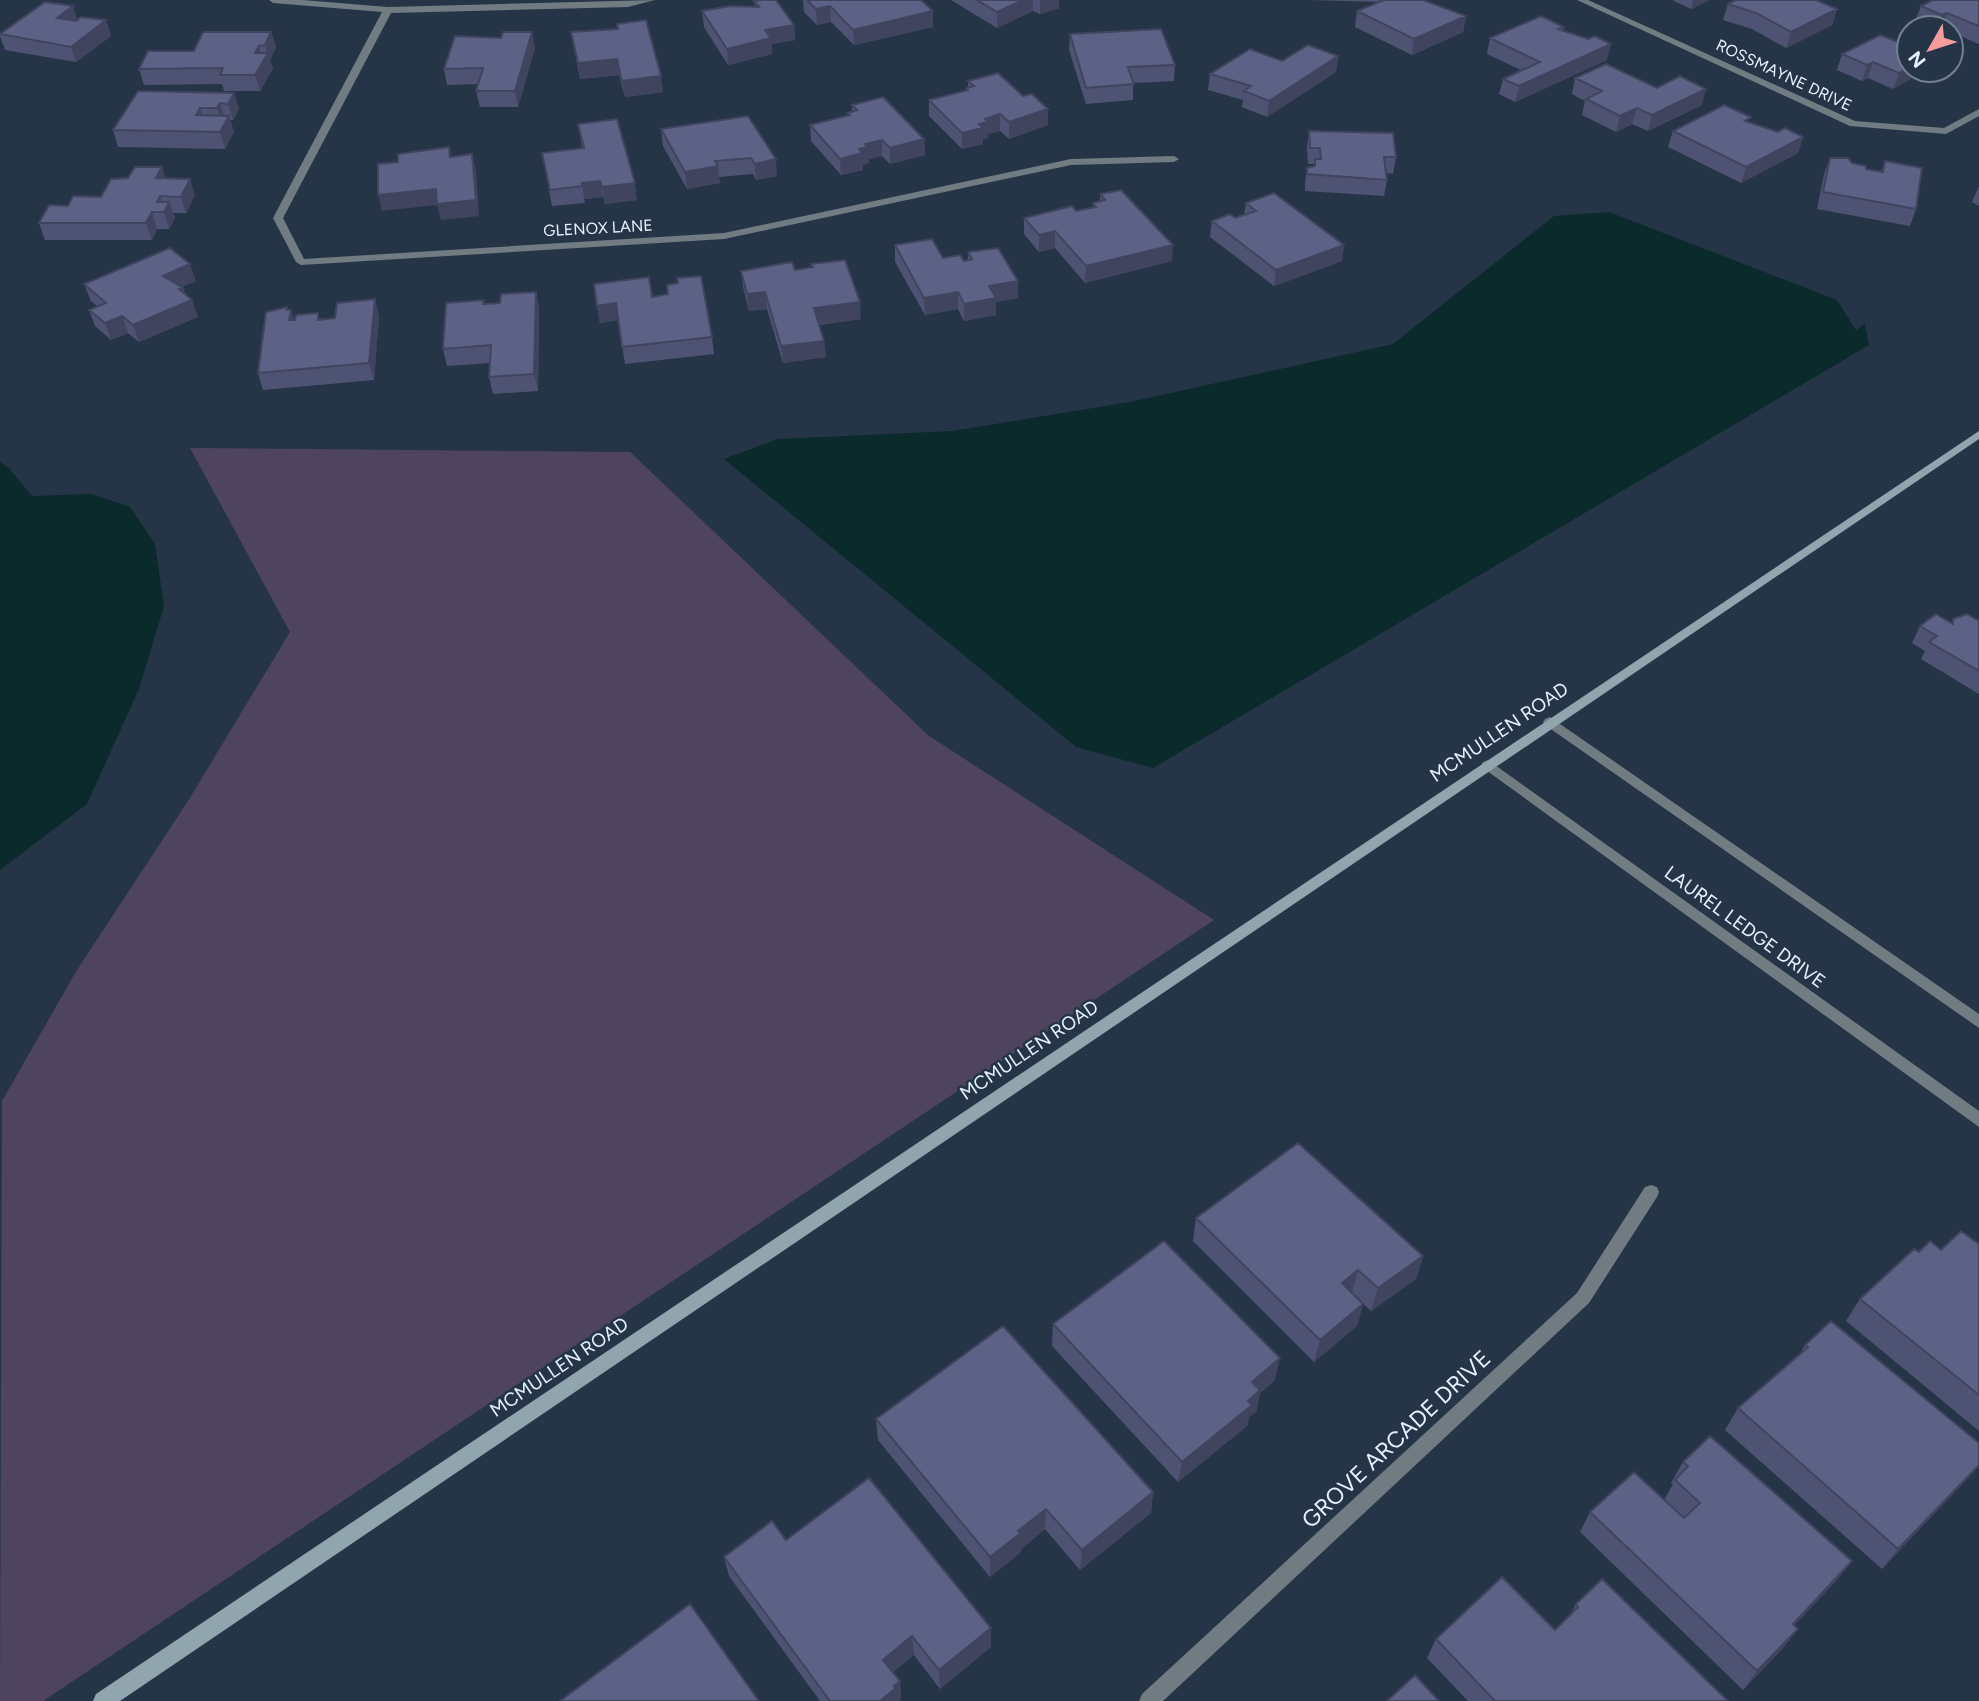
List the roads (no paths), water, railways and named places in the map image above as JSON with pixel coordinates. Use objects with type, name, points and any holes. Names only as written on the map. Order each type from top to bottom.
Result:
[{"type":"street","points":[[273,0],[388,10],[628,4],[651,0]]},
{"type":"street","name":"ROSSMAYNE DRIVE","points":[[1581,0],[1853,124],[1946,131],[1979,112]]},
{"type":"street","name":"GLENOX LANE","points":[[388,10],[278,218],[301,262],[724,236],[1071,162],[1174,159]]},
{"type":"street","name":"MCMULLEN ROAD","points":[[103,1701],[1979,434]]},
{"type":"street","points":[[1550,722],[1979,1022]]},
{"type":"street","name":"LAUREL LEDGE DRIVE","points":[[1489,765],[1979,1120]]},
{"type":"street","name":"GROVE ARCADE DRIVE","points":[[1149,1701],[1583,1298],[1651,1192]]}]
